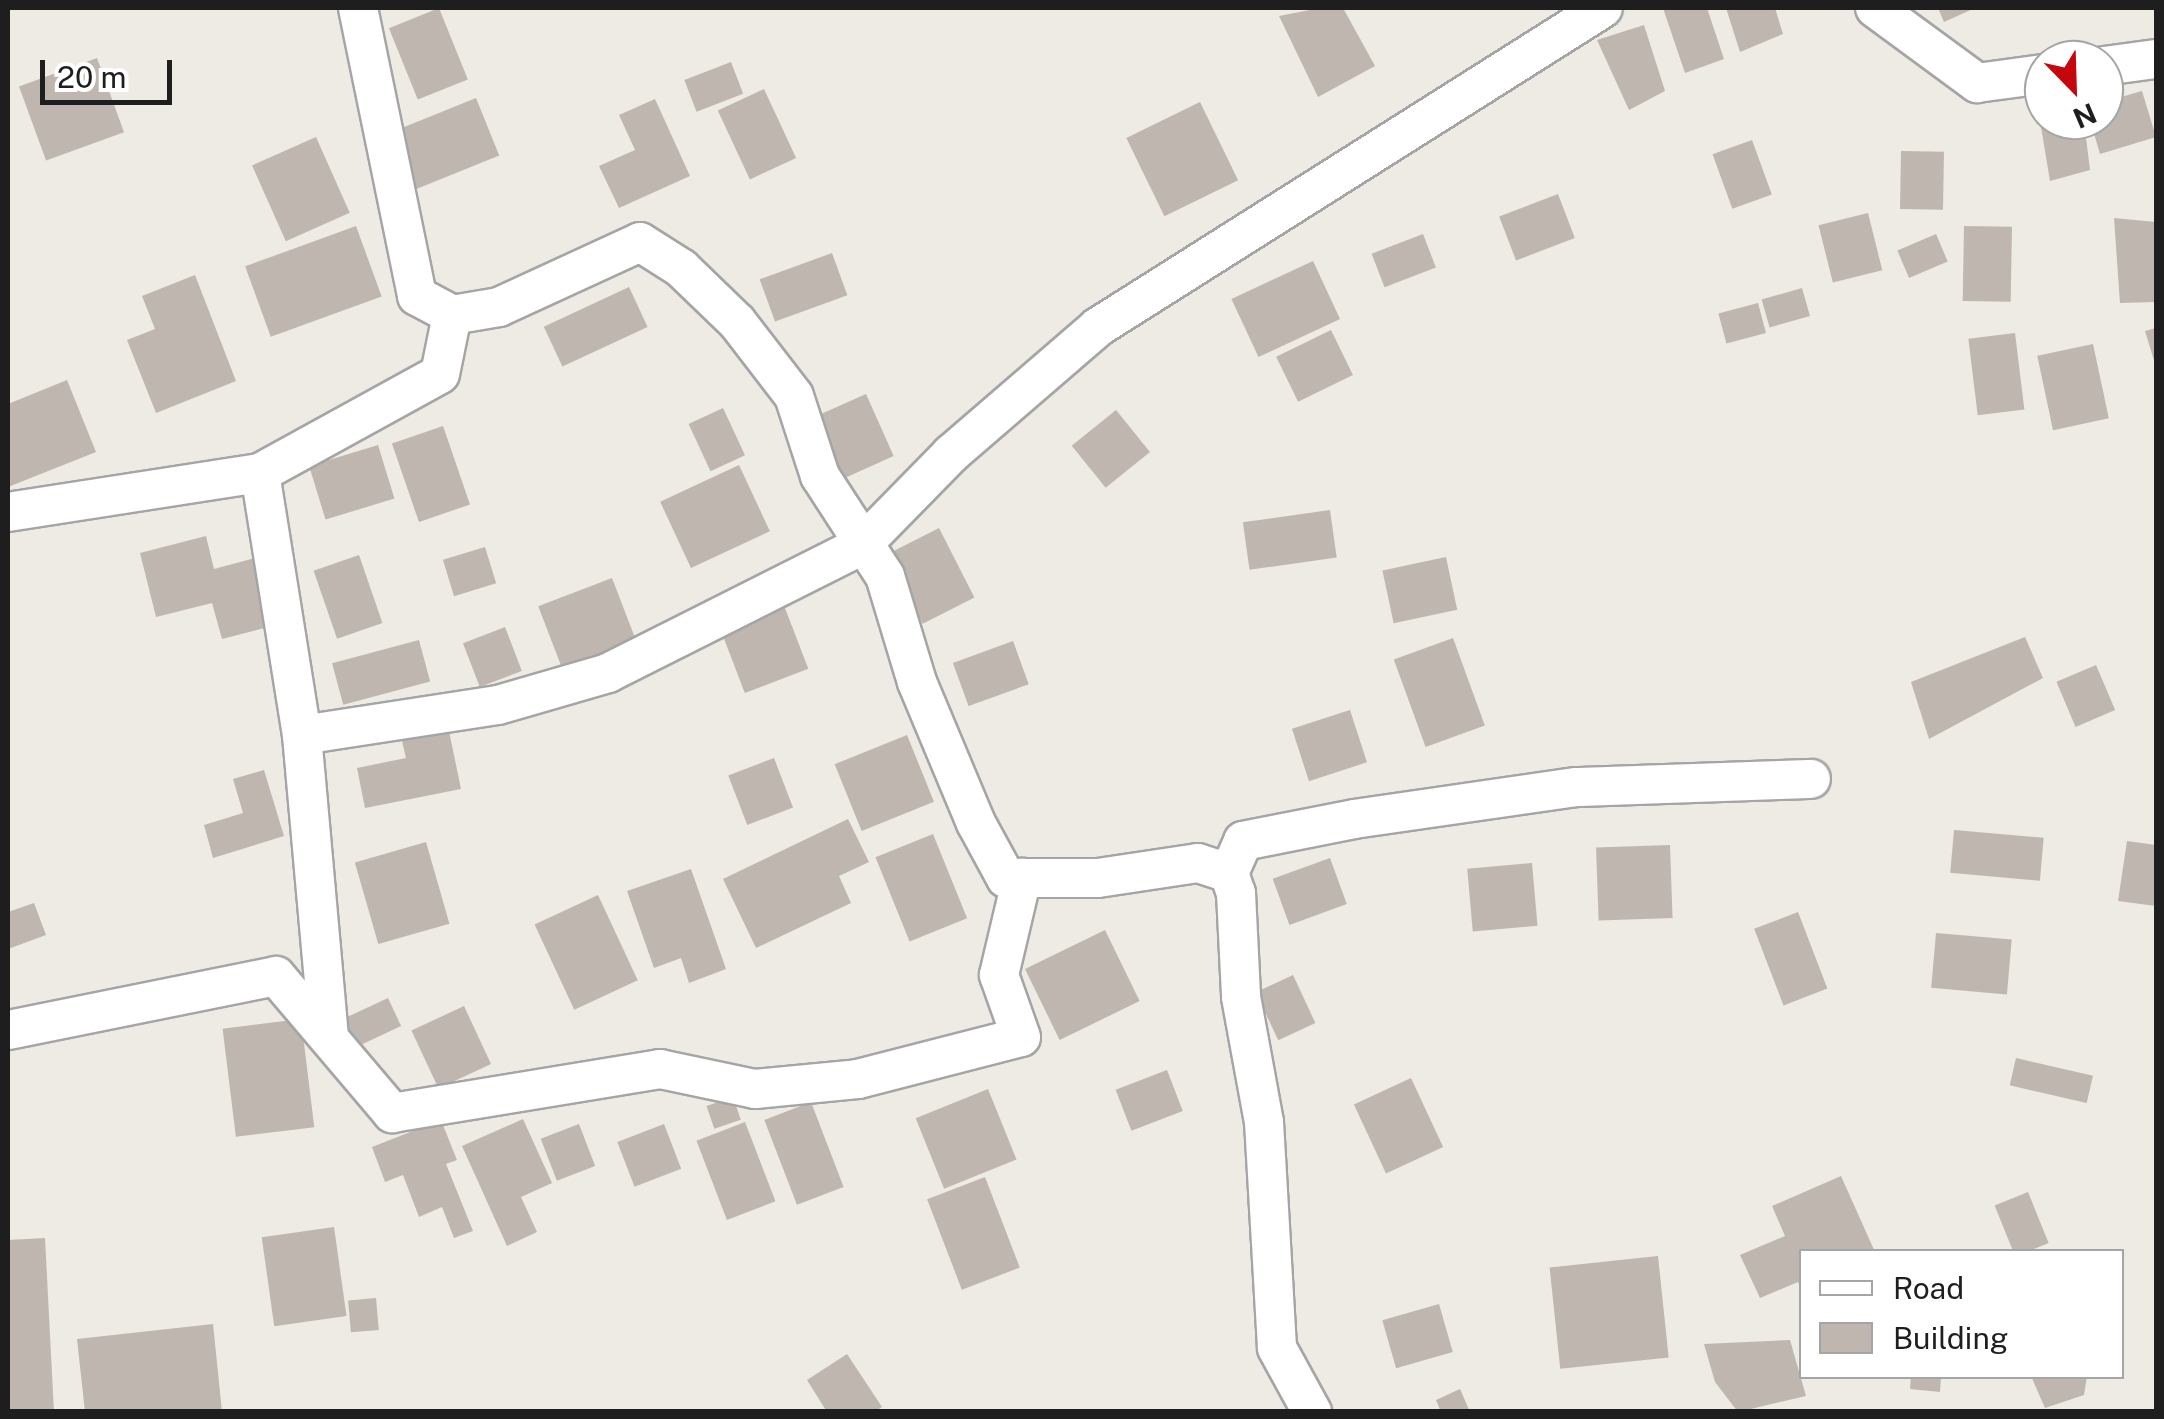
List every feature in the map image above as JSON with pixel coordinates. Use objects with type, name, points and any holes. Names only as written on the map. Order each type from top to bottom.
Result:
[{"type":"street","points":[[358,8],[417,296],[452,315],[500,307],[640,242],[681,268],[737,322],[794,396],[820,476],[861,546],[885,576],[918,682],[976,823],[1006,878],[1098,878],[1198,862],[1229,873]]},
{"type":"street","points":[[302,735],[498,705],[608,673],[861,546],[950,454],[1098,326],[1603,8]]},
{"type":"street","points":[[1874,8],[1977,83],[2024,77]]},
{"type":"street","points":[[2124,63],[2156,59]]},
{"type":"street","points":[[8,512],[260,473],[440,374],[452,315]]},
{"type":"street","points":[[260,473],[302,735],[329,1038]]},
{"type":"street","points":[[1312,1412],[1277,1348],[1264,1122],[1241,998],[1229,873],[1243,841],[1354,818],[1576,787],[1811,780]]},
{"type":"street","points":[[8,1030],[276,976],[392,1113],[660,1068],[755,1089],[858,1079],[1020,1037],[999,975],[1022,878]]},
{"type":"building","points":[[439,8],[468,79],[418,100],[389,28]]},
{"type":"building","points":[[1343,8],[1375,66],[1318,97],[1279,16]]},
{"type":"building","points":[[1663,8],[1707,8],[1724,59],[1685,73]]},
{"type":"building","points":[[1726,8],[1775,8],[1783,34],[1740,52]]},
{"type":"building","points":[[1938,8],[1975,8],[1944,22]]},
{"type":"building","points":[[1644,25],[1665,91],[1629,110],[1597,40]]},
{"type":"building","points":[[97,58],[124,132],[46,161],[19,86]]},
{"type":"building","points":[[731,62],[743,94],[697,112],[684,80]]},
{"type":"building","points":[[764,89],[796,158],[750,179],[718,111]]},
{"type":"building","points":[[2142,91],[2156,137],[2100,154],[2096,140],[2124,140],[2124,96]]},
{"type":"building","points":[[476,98],[499,155],[414,190],[391,132]]},
{"type":"building","points":[[655,99],[690,176],[619,208],[599,166],[635,150],[619,115]]},
{"type":"building","points":[[1200,102],[1238,180],[1164,216],[1126,138]]},
{"type":"building","points":[[316,137],[350,213],[286,241],[252,165]]},
{"type":"building","points":[[1752,140],[1772,195],[1732,209],[1713,154]]},
{"type":"building","points":[[2043,140],[2086,140],[2090,170],[2050,181]]},
{"type":"building","points":[[1901,151],[1944,152],[1943,210],[1900,209]]},
{"type":"building","points":[[1558,194],[1575,238],[1516,260],[1499,217]]},
{"type":"building","points":[[1868,213],[1882,270],[1833,283],[1819,225]]},
{"type":"building","points":[[2114,218],[2156,222],[2156,302],[2120,303]]},
{"type":"building","points":[[356,226],[382,296],[271,337],[245,266]]},
{"type":"building","points":[[1964,226],[2012,227],[2011,302],[1963,301]]},
{"type":"building","points":[[1423,234],[1436,268],[1385,287],[1372,254]]},
{"type":"building","points":[[1936,234],[1948,262],[1909,278],[1897,250]]},
{"type":"building","points":[[832,253],[847,295],[775,322],[760,279]]},
{"type":"building","points":[[1313,261],[1340,319],[1258,357],[1231,299]]},
{"type":"building","points":[[195,275],[236,381],[156,413],[127,340],[155,329],[142,296]]},
{"type":"building","points":[[629,287],[648,327],[562,367],[544,327]]},
{"type":"building","points":[[1802,288],[1810,316],[1770,327],[1762,300]]},
{"type":"building","points":[[1758,303],[1766,333],[1726,344],[1718,314]]},
{"type":"building","points":[[2156,328],[2156,367],[2145,331]]},
{"type":"building","points":[[1331,330],[1353,375],[1298,402],[1276,357]]},
{"type":"building","points":[[2015,333],[2024,409],[1978,415],[1968,339]]},
{"type":"building","points":[[2093,344],[2109,418],[2053,430],[2037,356]]},
{"type":"building","points":[[67,380],[96,452],[8,487],[8,404]]},
{"type":"building","points":[[866,394],[894,456],[842,479],[815,417]]},
{"type":"building","points":[[723,408],[745,455],[711,471],[689,424]]},
{"type":"building","points":[[1116,410],[1150,452],[1106,488],[1072,446]]},
{"type":"building","points":[[443,426],[470,504],[419,522],[392,444]]},
{"type":"building","points":[[378,445],[394,499],[326,520],[309,466]]},
{"type":"building","points":[[739,465],[770,531],[691,568],[660,502]]},
{"type":"building","points":[[1330,510],[1337,558],[1250,570],[1243,522]]},
{"type":"building","points":[[939,528],[974,597],[923,624],[887,554]]},
{"type":"building","points":[[206,536],[214,569],[255,558],[272,626],[222,639],[212,603],[156,617],[140,553]]},
{"type":"building","points":[[485,547],[496,583],[454,596],[443,560]]},
{"type":"building","points":[[359,555],[382,623],[337,639],[314,571]]},
{"type":"building","points":[[1446,557],[1457,610],[1394,623],[1382,571]]},
{"type":"building","points":[[612,578],[639,648],[565,676],[538,606]]},
{"type":"building","points":[[785,608],[808,669],[745,693],[722,632]]},
{"type":"building","points":[[505,627],[522,671],[480,687],[463,643]]},
{"type":"building","points":[[2025,637],[2043,678],[1929,739],[1911,682]]},
{"type":"building","points":[[1453,638],[1485,725],[1426,747],[1394,660]]},
{"type":"building","points":[[419,640],[430,682],[343,705],[332,663]]},
{"type":"building","points":[[1013,641],[1029,684],[969,706],[953,663]]},
{"type":"building","points":[[2096,665],[2115,710],[2076,727],[2056,682]]},
{"type":"building","points":[[1350,710],[1367,762],[1309,781],[1292,729]]},
{"type":"building","points":[[449,731],[461,789],[365,808],[357,768],[406,758],[402,741]]},
{"type":"building","points":[[907,735],[934,802],[862,831],[835,764]]},
{"type":"building","points":[[774,758],[793,807],[747,825],[728,776]]},
{"type":"building","points":[[264,770],[284,836],[213,858],[204,825],[243,813],[233,779]]},
{"type":"building","points":[[848,819],[869,862],[839,876],[851,903],[756,948],[723,879]]},
{"type":"building","points":[[1954,830],[2044,838],[2040,881],[1950,873]]},
{"type":"building","points":[[933,834],[967,918],[910,942],[876,857]]},
{"type":"building","points":[[2127,841],[2156,845],[2156,906],[2118,901]]},
{"type":"building","points":[[426,842],[449,924],[378,944],[355,862]]},
{"type":"building","points":[[1670,845],[1673,918],[1599,921],[1596,848]]},
{"type":"building","points":[[1330,858],[1347,904],[1289,925],[1273,879]]},
{"type":"building","points":[[1532,863],[1537,926],[1473,931],[1467,869]]},
{"type":"building","points":[[691,869],[726,969],[689,983],[681,958],[654,968],[627,891]]},
{"type":"building","points":[[598,895],[638,980],[574,1010],[535,925]]},
{"type":"building","points":[[34,903],[46,935],[8,949],[8,912]]},
{"type":"building","points":[[1798,912],[1827,989],[1784,1005],[1754,929]]},
{"type":"building","points":[[1105,930],[1140,1001],[1060,1040],[1025,969]]},
{"type":"building","points":[[1936,933],[2012,940],[2007,994],[1931,988]]},
{"type":"building","points":[[1293,975],[1315,1023],[1278,1040],[1256,992]]},
{"type":"building","points":[[388,998],[401,1026],[356,1047],[343,1019]]},
{"type":"building","points":[[464,1006],[491,1064],[438,1089],[411,1031]]},
{"type":"building","points":[[301,1019],[314,1127],[236,1137],[223,1029]]},
{"type":"building","points":[[2016,1058],[2093,1076],[2087,1103],[2010,1085]]},
{"type":"building","points":[[1167,1070],[1183,1111],[1131,1131],[1116,1090]]},
{"type":"building","points":[[1411,1078],[1443,1147],[1386,1174],[1354,1105]]},
{"type":"building","points":[[988,1089],[1016,1159],[944,1189],[916,1118]]},
{"type":"building","points":[[733,1097],[741,1120],[714,1129],[707,1106]]},
{"type":"building","points":[[811,1102],[844,1187],[797,1205],[764,1120]]},
{"type":"building","points":[[523,1119],[552,1183],[521,1197],[537,1232],[507,1246],[462,1146]]},
{"type":"building","points":[[441,1120],[457,1160],[446,1164],[473,1231],[454,1238],[442,1207],[419,1217],[403,1175],[385,1182],[372,1147]]},
{"type":"building","points":[[745,1122],[775,1201],[727,1220],[696,1141]]},
{"type":"building","points":[[579,1124],[595,1166],[557,1181],[541,1139]]},
{"type":"building","points":[[664,1124],[681,1169],[635,1187],[617,1142]]},
{"type":"building","points":[[1841,1176],[1874,1249],[1799,1249],[1799,1284],[1760,1298],[1740,1255],[1785,1236],[1772,1206]]},
{"type":"building","points":[[985,1177],[1020,1268],[962,1290],[927,1199]]},
{"type":"building","points":[[2028,1192],[2049,1243],[2034,1249],[2012,1249],[1995,1205]]},
{"type":"building","points":[[334,1227],[347,1316],[274,1326],[262,1237]]},
{"type":"building","points":[[45,1238],[54,1412],[8,1412],[8,1240]]},
{"type":"building","points":[[1658,1256],[1669,1357],[1560,1369],[1550,1267]]},
{"type":"building","points":[[376,1298],[379,1330],[351,1332],[348,1300]]},
{"type":"building","points":[[1439,1304],[1453,1352],[1396,1368],[1382,1320]]},
{"type":"building","points":[[213,1324],[222,1412],[85,1412],[77,1339]]},
{"type":"building","points":[[1790,1340],[1806,1396],[1738,1412],[1715,1382],[1704,1344]]},
{"type":"building","points":[[847,1354],[882,1407],[874,1412],[827,1412],[807,1380]]},
{"type":"building","points":[[1911,1379],[1941,1379],[1940,1392],[1910,1389]]},
{"type":"building","points":[[2032,1379],[2087,1379],[2084,1395],[2045,1408]]},
{"type":"building","points":[[1460,1389],[1470,1412],[1441,1412],[1436,1400]]}]
